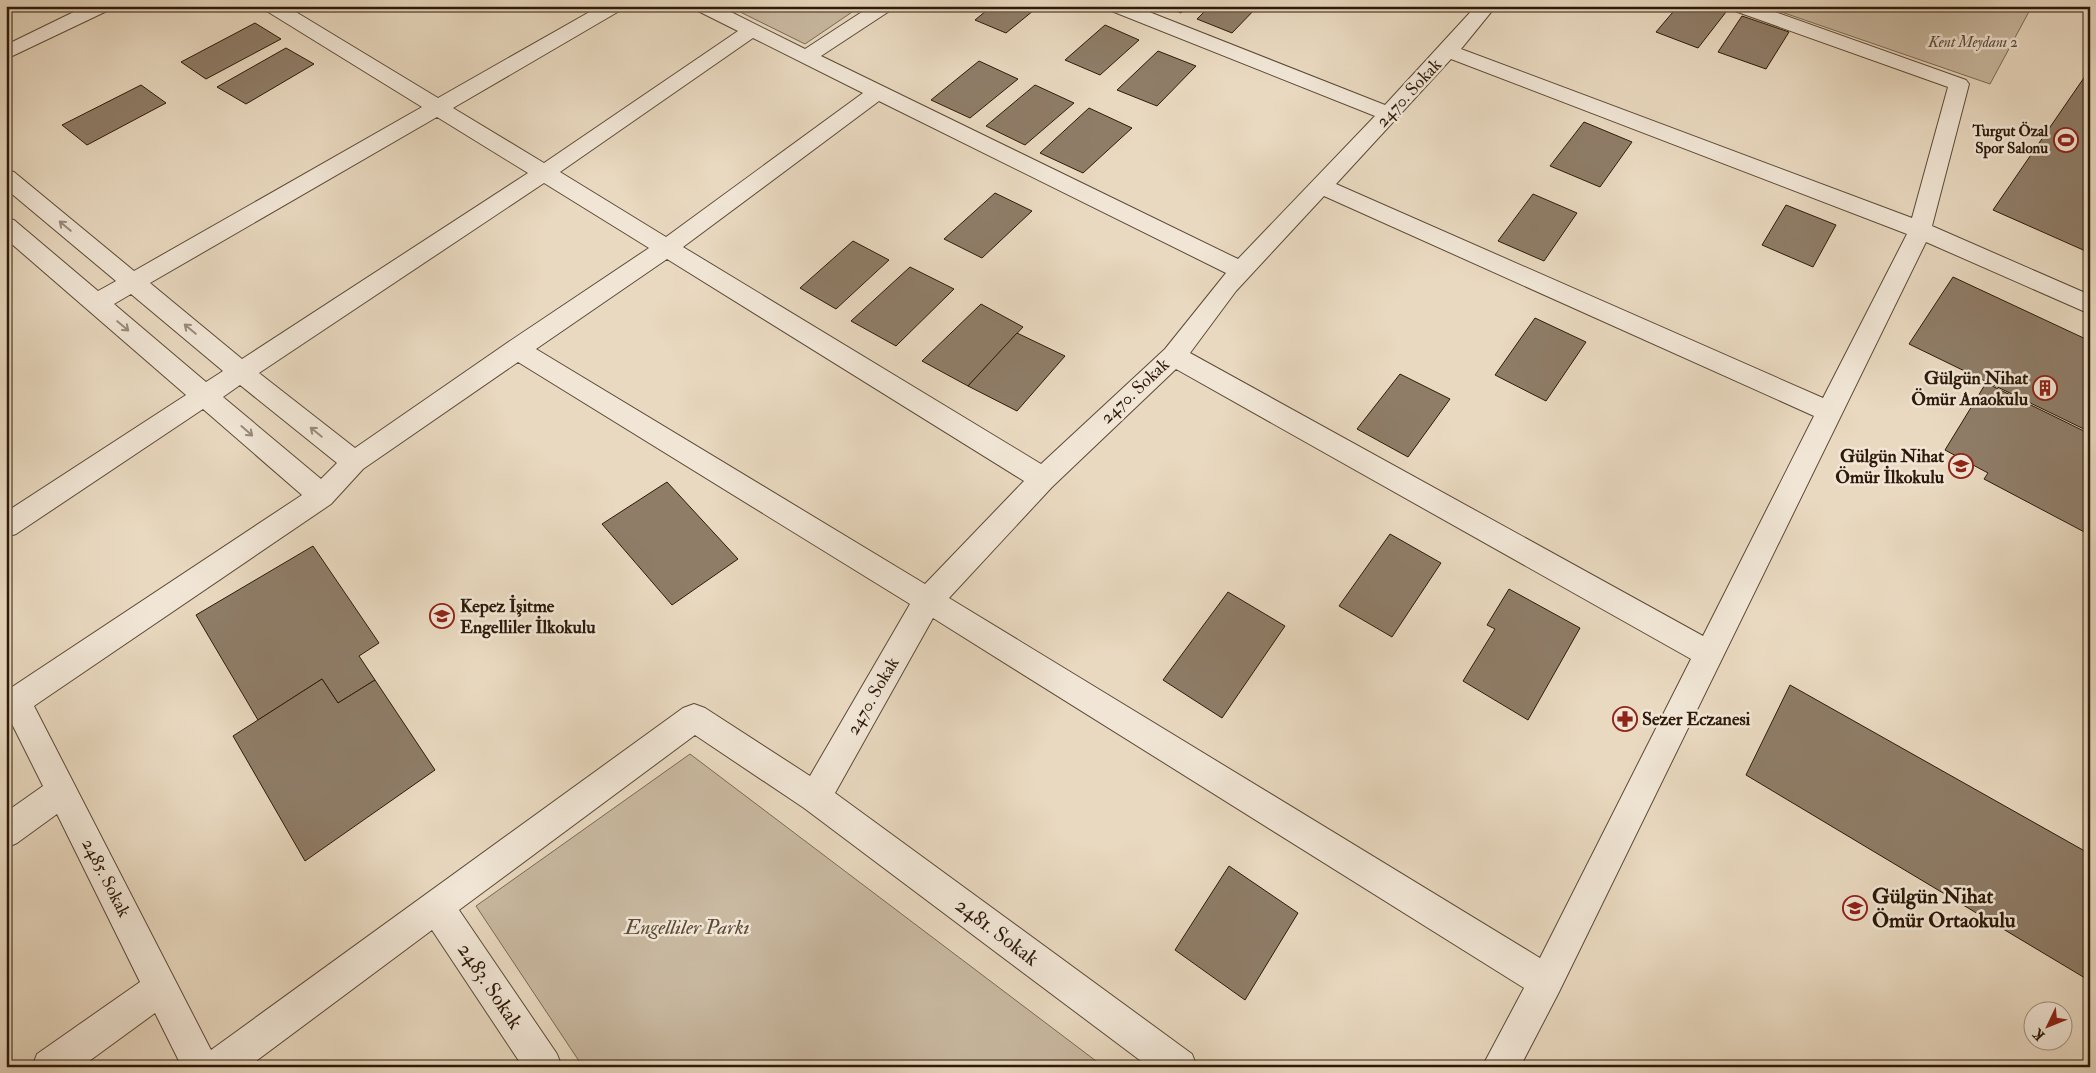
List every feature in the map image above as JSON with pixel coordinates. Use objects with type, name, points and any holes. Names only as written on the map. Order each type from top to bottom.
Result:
[{"type":"street","points":[[6,52],[102,6]]},
{"type":"street","points":[[272,6],[1042,479]]},
{"type":"street","points":[[97,304],[614,6]]},
{"type":"street","points":[[703,6],[1242,271]]},
{"type":"street","points":[[806,57],[884,6]]},
{"type":"street","points":[[1116,6],[1389,114]]},
{"type":"street","name":"2470. Sokak","points":[[815,798],[928,600],[1042,479],[1174,356],[1228,285],[1448,51],[1487,6]]},
{"type":"street","points":[[1500,1067],[1546,982],[1920,230],[1959,84],[1739,6]]},
{"type":"street","points":[[6,526],[544,173],[752,30]]},
{"type":"street","points":[[1448,51],[1920,230],[2090,305]]},
{"type":"street","points":[[11,704],[322,496],[354,462],[666,248],[877,92]]},
{"type":"street","points":[[6,177],[241,372],[354,462]]},
{"type":"street","points":[[1321,186],[1830,412]]},
{"type":"street","points":[[6,226],[322,496]]},
{"type":"street","points":[[516,350],[928,600],[1546,982]]},
{"type":"street","points":[[1174,356],[1709,654]]},
{"type":"street","name":"2485. Sokak","points":[[11,704],[62,791],[202,1067]]},
{"type":"street","name":"2481. Sokak","points":[[436,906],[694,718],[815,798],[1179,1067]]},
{"type":"street","points":[[6,832],[62,791]]},
{"type":"street","points":[[218,1067],[436,906]]},
{"type":"street","name":"2483. Sokak","points":[[436,906],[544,1067]]},
{"type":"street","points":[[50,1067],[162,988]]},
{"type":"green space","points":[[728,6],[861,6],[805,44]]},
{"type":"green space","name":"Kent Meydanı 2","points":[[1764,6],[2032,6],[1990,84]]},
{"type":"green space","name":"Engelliler Parkı","points":[[690,754],[1104,1067],[583,1067],[476,906]]},
{"type":"building","points":[[324,6],[345,6],[334,12]]},
{"type":"building","points":[[992,6],[1039,6],[1006,33],[975,20]]},
{"type":"building","points":[[1164,6],[1188,6],[1181,13]]},
{"type":"building","points":[[1210,6],[1258,6],[1232,33],[1197,19]]},
{"type":"building","points":[[1678,6],[1709,6],[1726,12],[1698,48],[1656,32]]},
{"type":"building","points":[[1742,16],[1789,32],[1766,69],[1718,52]]},
{"type":"building","points":[[255,23],[281,39],[206,79],[181,62]]},
{"type":"building","points":[[1105,25],[1139,40],[1100,75],[1065,60]]},
{"type":"building","points":[[286,48],[314,64],[246,104],[217,87]]},
{"type":"building","points":[[1158,51],[1196,66],[1157,106],[1117,90]]},
{"type":"building","points":[[979,61],[1018,79],[970,118],[931,100]]},
{"type":"building","name":"Turgut Özal Spor Salonu","points":[[2090,69],[2090,253],[1993,210]]},
{"type":"building","points":[[141,85],[166,103],[87,145],[62,125]]},
{"type":"building","points":[[1035,85],[1074,103],[1025,145],[986,126]]},
{"type":"building","points":[[1089,108],[1132,128],[1083,173],[1040,153]]},
{"type":"building","points":[[1584,122],[1632,142],[1600,187],[1550,166]]},
{"type":"building","points":[[995,193],[1032,211],[982,258],[944,239]]},
{"type":"building","points":[[1533,194],[1577,213],[1544,261],[1498,241]]},
{"type":"building","points":[[1786,205],[1836,225],[1813,267],[1762,245]]},
{"type":"building","points":[[853,241],[889,260],[836,309],[800,288]]},
{"type":"building","points":[[910,267],[954,289],[896,346],[851,321]]},
{"type":"building","name":"Gülgün Nihat Ömür Anaokulu","points":[[1953,277],[2090,341],[2090,432],[1909,344]]},
{"type":"building","points":[[981,304],[1023,327],[968,386],[922,361]]},
{"type":"building","points":[[1535,318],[1586,342],[1546,401],[1495,375]]},
{"type":"building","points":[[1017,333],[1065,356],[1017,411],[968,386]]},
{"type":"building","points":[[1400,374],[1450,399],[1408,457],[1357,429]]},
{"type":"building","points":[[1986,383],[2090,434],[2090,535],[1984,479],[1988,473],[1945,450]]},
{"type":"building","points":[[667,482],[738,559],[672,605],[602,524]]},
{"type":"building","points":[[1390,534],[1441,563],[1392,637],[1339,606]]},
{"type":"building","points":[[313,546],[379,643],[359,656],[375,680],[338,703],[322,679],[258,720],[196,615]]},
{"type":"building","points":[[1509,589],[1580,628],[1528,720],[1463,681],[1495,629],[1487,625]]},
{"type":"building","points":[[1228,592],[1285,626],[1222,718],[1163,680]]},
{"type":"building","points":[[322,679],[338,703],[375,680],[435,770],[305,861],[233,736]]},
{"type":"building","points":[[1790,685],[2090,854],[2090,981],[1746,775]]},
{"type":"building","points":[[1229,866],[1298,913],[1245,1000],[1175,950]]},
{"type":"place","name":"Turgut Özal Spor Salonu","points":[[2066,140]]},
{"type":"place","name":"Gülgün Nihat Ömür Anaokulu","points":[[2045,388]]},
{"type":"place","name":"Gülgün Nihat Ömür İlkokulu","points":[[1961,466]]},
{"type":"place","name":"Kepez İşitme Engelliler İlkokulu","points":[[442,616]]},
{"type":"place","name":"Sezer Eczanesi","points":[[1625,719]]},
{"type":"place","name":"Gülgün Nihat Ömür Ortaokulu","points":[[1855,908]]}]
